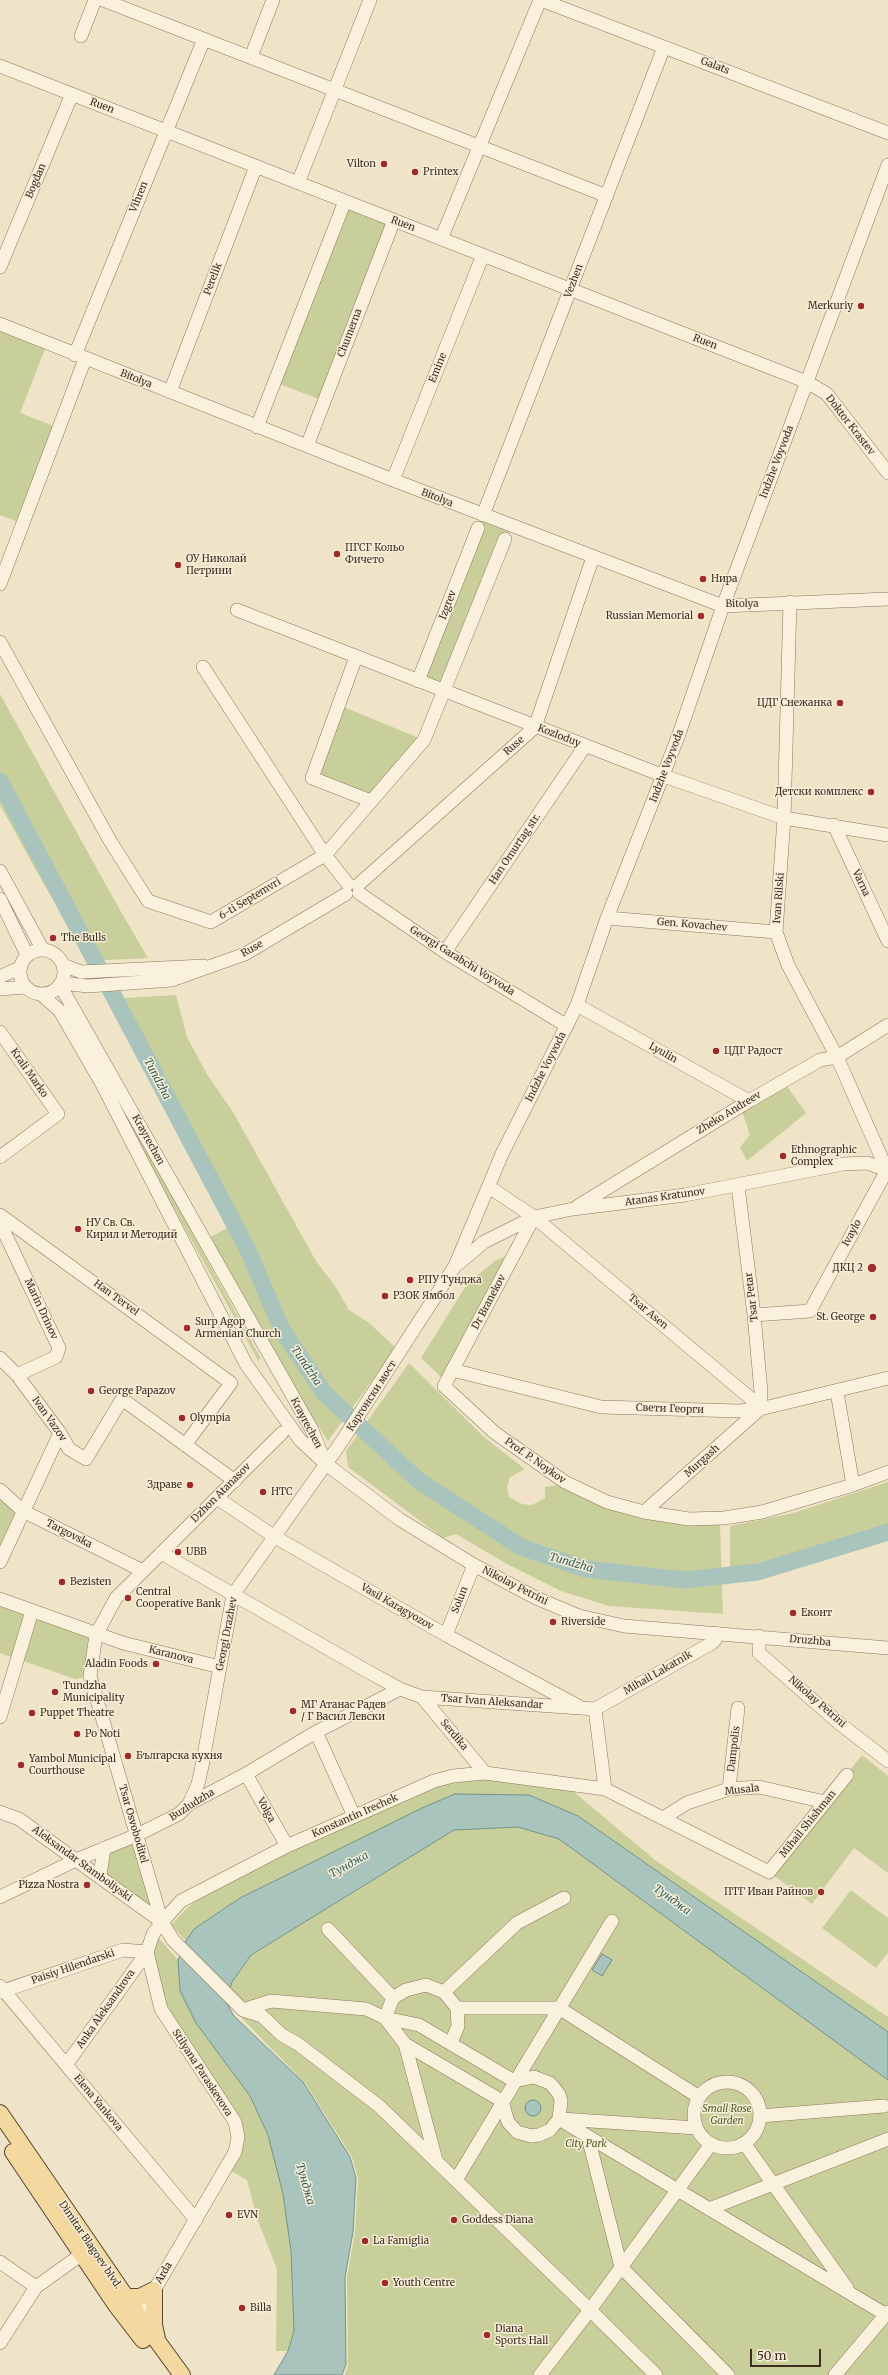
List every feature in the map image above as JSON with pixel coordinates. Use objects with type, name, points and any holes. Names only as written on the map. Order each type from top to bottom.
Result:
[{"type":"main road","name":"Dimitar Blagoev blvd.","points":[[0,2113],[126,2297],[136,2321],[170,2375]]},
{"type":"main road","name":"Dimitar Blagoev blvd.","points":[[0,2132],[82,2254],[136,2321],[157,2342],[182,2375]]},
{"type":"main road","points":[[126,2297],[140,2297],[154,2290],[154,2325],[157,2342]]},
{"type":"street","points":[[82,36],[95,0]]},
{"type":"street","points":[[103,0],[607,196]]},
{"type":"street","points":[[251,57],[273,0]]},
{"type":"street","points":[[298,183],[370,0]]},
{"type":"street","points":[[441,239],[540,0]]},
{"type":"street","name":"Galats","points":[[540,0],[888,133]]},
{"type":"street","name":"Vihren","points":[[0,584],[80,357],[166,131],[204,39]]},
{"type":"street","name":"Vezhen","points":[[482,515],[664,47]]},
{"type":"street","name":"Ruen","points":[[0,66],[807,382]]},
{"type":"street","name":"Bogdan","points":[[0,267],[72,94]]},
{"type":"street","name":"Indzhe Voyvoda","points":[[403,1348],[455,1266],[502,1154],[577,1005],[608,918],[664,776],[723,606],[888,165]]},
{"type":"street","name":"Perelik","points":[[170,392],[256,166]]},
{"type":"street","points":[[257,427],[345,201]]},
{"type":"street","name":"Chumerna","points":[[306,446],[394,220]]},
{"type":"street","name":"Emine","points":[[392,480],[483,255]]},
{"type":"street","name":"Bitolya","points":[[1,326],[482,515],[723,606],[888,599]]},
{"type":"street","name":"Doktor Krastev","points":[[807,382],[827,394],[888,473]]},
{"type":"street","name":"Izgrev","points":[[418,681],[478,528]]},
{"type":"street","points":[[445,692],[506,539]]},
{"type":"street","name":"Ruse","points":[[87,986],[172,980],[218,965],[245,954],[353,889],[535,727],[593,557]]},
{"type":"street","name":"Ivan Rilski","points":[[790,602],[784,818],[776,932],[788,965],[837,1057],[888,1170]]},
{"type":"street","name":"Kozloduy","points":[[237,610],[535,727],[664,776],[784,818],[888,834]]},
{"type":"street","name":"6-ti Septemvri","points":[[0,642],[109,839],[148,901],[212,922],[325,855],[424,740],[445,692]]},
{"type":"street","points":[[356,657],[312,778],[371,801]]},
{"type":"street","name":"Georgi Garabchi Voyvoda","points":[[203,667],[325,855],[353,889],[445,952],[567,1026]]},
{"type":"street","name":"Han Omurtag str.","points":[[445,952],[585,746]]},
{"type":"street","name":"Varna","points":[[834,825],[888,941]]},
{"type":"street","points":[[0,871],[43,950],[57,956],[63,965],[63,977],[60,984],[54,991],[42,994],[34,993],[25,987],[0,980]]},
{"type":"street","points":[[0,899],[27,955]]},
{"type":"street","name":"Gen. Kovachev","points":[[608,918],[776,932]]},
{"type":"street","points":[[25,987],[19,976],[20,968],[27,955],[43,950]]},
{"type":"street","points":[[63,965],[81,972],[218,965]]},
{"type":"street","points":[[0,980],[20,968]]},
{"type":"street","points":[[60,984],[87,986]]},
{"type":"street","name":"Krayrechen","points":[[60,984],[269,1358],[312,1430],[326,1464]]},
{"type":"street","points":[[77,1014],[79,997],[87,986]]},
{"type":"street","name":"Krayrechen","points":[[42,994],[60,1012],[102,1084],[246,1364],[300,1440],[326,1464]]},
{"type":"street","name":"Lyulin","points":[[577,1005],[750,1101]]},
{"type":"street","name":"Zheko Andreev","points":[[573,1209],[820,1060],[837,1057],[888,1025]]},
{"type":"street","name":"Krali Marko","points":[[0,1032],[58,1114],[0,1158]]},
{"type":"street","name":"Atanas Kratunov","points":[[455,1266],[484,1242],[534,1217],[573,1209],[738,1186],[843,1164],[867,1163],[888,1170]]},
{"type":"street","name":"Ivaylo","points":[[754,1315],[810,1311],[888,1170]]},
{"type":"street","name":"Tsar Petar","points":[[738,1186],[754,1315],[761,1392],[760,1409]]},
{"type":"street","name":"Tsar Asen","points":[[489,1187],[534,1217],[749,1397],[760,1409]]},
{"type":"street","name":"Han Tervel","points":[[0,1215],[231,1383],[185,1444]]},
{"type":"street","name":"Dr Branekov","points":[[444,1386],[534,1217]]},
{"type":"street","name":"Marin Drinov","points":[[0,1223],[59,1348],[56,1357],[17,1375]]},
{"type":"street","name":"Каргонски мост","points":[[326,1464],[403,1348]]},
{"type":"street","name":"Ivan Vazov","points":[[0,1358],[17,1375],[60,1433],[69,1449],[86,1459],[122,1399],[185,1444]]},
{"type":"street","name":"Свети Георги","points":[[452,1370],[601,1407],[739,1411],[760,1409],[837,1392],[888,1378]]},
{"type":"street","name":"Prof. P. Noykov","points":[[444,1386],[495,1433],[565,1482],[607,1502],[644,1512],[689,1519],[724,1518],[762,1512],[853,1485],[888,1472]]},
{"type":"street","points":[[837,1392],[853,1485]]},
{"type":"street","name":"Murgash","points":[[644,1512],[760,1409]]},
{"type":"street","points":[[0,1562],[60,1433]]},
{"type":"street","name":"Dzhon Atanasov","points":[[96,1635],[116,1598],[282,1433]]},
{"type":"street","points":[[185,1444],[235,1481]]},
{"type":"street","name":"Georgi Drazhev","points":[[189,1804],[198,1784],[233,1595],[326,1464]]},
{"type":"street","name":"Nikolay Petrini","points":[[326,1464],[399,1519],[474,1566],[536,1598],[579,1616],[624,1626],[732,1635]]},
{"type":"street","name":"Targovska","points":[[0,1490],[23,1510],[143,1571]]},
{"type":"street","name":"Vasil Karagyozov","points":[[217,1498],[274,1537],[446,1634],[582,1708]]},
{"type":"street","name":"Tsar Ivan Aleksandar","points":[[161,1553],[400,1689],[422,1697],[595,1709]]},
{"type":"street","name":"Solun","points":[[446,1634],[474,1566]]},
{"type":"street","name":"Karanova","points":[[0,1599],[96,1635],[220,1667]]},
{"type":"street","points":[[0,1717],[32,1611]]},
{"type":"street","name":"Mihail Lakatnik","points":[[595,1709],[712,1643],[715,1640],[716,1633]]},
{"type":"street","name":"Tsar Osvoboditel","points":[[96,1635],[90,1676],[162,1922],[173,1940],[243,2010]]},
{"type":"street","name":"Druzhba","points":[[732,1635],[759,1636],[888,1648]]},
{"type":"street","name":"Nikolay Petrini","points":[[759,1636],[759,1653],[839,1723],[888,1761]]},
{"type":"street","name":"Buzludzha","points":[[0,1897],[76,1860],[137,1835],[179,1814],[189,1804],[246,1774],[316,1732],[400,1689]]},
{"type":"street","name":"Serdika","points":[[422,1697],[485,1773]]},
{"type":"street","name":"Dampolis","points":[[729,1789],[738,1708]]},
{"type":"street","points":[[595,1709],[605,1789],[663,1818]]},
{"type":"street","points":[[316,1732],[354,1816]]},
{"type":"street","name":"Konstantin Irechek","points":[[162,1922],[181,1901],[287,1846],[434,1782],[453,1776],[485,1773],[605,1789]]},
{"type":"street","name":"Volga","points":[[246,1774],[287,1846]]},
{"type":"street","name":"Mihail Shishman","points":[[663,1818],[769,1872],[847,1775]]},
{"type":"street","name":"Musala","points":[[663,1818],[687,1803],[729,1789],[759,1787],[825,1802]]},
{"type":"street","name":"Aleksandar Stamboliyski","points":[[0,1812],[19,1819],[162,1922]]},
{"type":"street","points":[[100,1876],[104,1848]]},
{"type":"street","points":[[444,1992],[517,1923],[564,1898]]},
{"type":"street","points":[[456,2180],[514,2081],[612,1921]]},
{"type":"street","points":[[147,1952],[153,1934],[162,1922]]},
{"type":"street","points":[[328,1928],[393,1998]]},
{"type":"street","name":"Paisiy Hilendarski","points":[[1,1989],[123,1950],[147,1952]]},
{"type":"street","name":"Anka Aleksandrova","points":[[66,2066],[147,1952]]},
{"type":"street","name":"Stilyana Paraskevova","points":[[147,1952],[161,2009],[235,2122],[238,2137],[235,2152],[196,2220]]},
{"type":"street","points":[[385,2018],[393,1998],[406,1990],[426,1985],[444,1992],[457,2008],[458,2026],[451,2043]]},
{"type":"street","name":"Elena Yankova","points":[[1,1989],[196,2220]]},
{"type":"street","points":[[243,2010],[271,2001],[366,2008],[385,2018],[419,2025],[514,2081],[534,2077],[550,2083],[559,2094],[561,2101],[559,2119],[545,2133],[531,2136],[523,2134],[508,2122],[502,2101],[405,2044],[385,2018]]},
{"type":"street","points":[[457,2008],[559,2008],[699,2097]]},
{"type":"street","points":[[243,2010],[262,2016],[282,2035],[298,2044],[379,2106],[656,2375]]},
{"type":"street","points":[[405,2044],[436,2160]]},
{"type":"street","points":[[715,2083],[737,2083],[746,2088],[754,2096],[759,2105],[760,2116],[755,2131],[744,2143],[733,2147],[722,2148],[711,2144],[702,2137],[696,2128],[694,2106],[706,2089],[715,2083]]},
{"type":"street","points":[[760,2116],[884,2106]]},
{"type":"street","points":[[559,2119],[696,2128]]},
{"type":"street","points":[[559,2119],[887,2314],[835,2375]]},
{"type":"street","points":[[588,2137],[621,2267],[728,2375]]},
{"type":"street","points":[[709,2209],[888,2139]]},
{"type":"street","points":[[744,2143],[850,2293]]},
{"type":"street","points":[[540,2375],[590,2310],[711,2144]]},
{"type":"street","name":"Arda","points":[[136,2321],[196,2220]]},
{"type":"street","points":[[0,2343],[36,2287],[82,2254]]},
{"type":"street","points":[[0,2262],[36,2287]]},
{"type":"green space","points":[[345,201],[394,220],[324,401],[274,382]]},
{"type":"green space","points":[[0,330],[47,344],[20,413],[59,428],[23,524],[0,515]]},
{"type":"green space","points":[[483,515],[511,526],[445,692],[418,681]]},
{"type":"green space","points":[[0,694],[148,958],[88,961],[41,879],[0,805]]},
{"type":"green space","points":[[339,705],[424,740],[371,801],[312,778]]},
{"type":"green space","points":[[176,995],[187,1037],[208,1076],[233,1112],[316,1261],[335,1286],[349,1310],[368,1322],[396,1348],[328,1441],[262,1340],[205,1240],[229,1227],[108,999]]},
{"type":"green space","points":[[104,1082],[114,1092],[127,1113],[260,1357],[259,1362]]},
{"type":"green space","points":[[786,1085],[806,1113],[747,1161],[740,1147],[750,1135],[742,1111]]},
{"type":"green space","points":[[507,1256],[442,1378],[421,1358],[467,1284],[496,1260]]},
{"type":"green space","points":[[409,1363],[484,1437],[525,1469],[510,1477],[507,1487],[509,1497],[522,1504],[532,1505],[545,1498],[545,1487],[558,1485],[607,1508],[643,1519],[691,1524],[720,1524],[723,1614],[609,1606],[561,1591],[507,1564],[456,1534],[443,1538],[348,1467],[346,1451]]},
{"type":"green space","points":[[888,1482],[888,1539],[761,1577],[730,1579],[730,1526],[793,1513]]},
{"type":"green space","points":[[0,1490],[23,1511],[0,1562]]},
{"type":"green space","points":[[0,1599],[96,1635],[90,1676],[75,1679],[0,1653]]},
{"type":"green space","points":[[862,1755],[888,1776],[888,1873],[854,1848],[812,1904],[769,1872]]},
{"type":"green space","points":[[479,1777],[567,1786],[655,1860],[888,2017],[888,2032],[578,1816],[529,1795],[455,1794],[422,1808],[240,1898],[194,1929],[186,1941],[171,1925],[188,1907],[209,1891],[287,1850],[434,1785]]},
{"type":"green space","name":"City Park","points":[[518,1827],[559,1839],[888,2080],[888,2375],[345,2375],[348,2364],[347,2277],[355,2232],[358,2178],[352,2157],[305,2083],[226,2002],[232,1982],[251,1955],[454,1830]]},
{"type":"green space","points":[[137,1835],[162,1922],[100,1876],[104,1848]]},
{"type":"green space","points":[[851,1890],[888,1918],[888,1953],[876,1968],[822,1928]]},
{"type":"green space","points":[[158,1937],[178,1960],[180,1991],[196,2023],[250,2096],[268,2135],[283,2194],[291,2251],[294,2331],[288,2351],[276,2351],[277,2269],[258,2221],[247,2180],[231,2171],[244,2136],[166,2007],[152,1953]]},
{"type":"water","name":"Тунджа","points":[[455,1794],[529,1795],[578,1816],[888,2032],[888,2080],[559,1839],[518,1827],[454,1830],[251,1955],[232,1982],[226,2002],[234,2016],[303,2082],[350,2157],[356,2178],[353,2232],[345,2277],[346,2364],[342,2375],[274,2375],[288,2351],[294,2331],[291,2251],[283,2194],[268,2135],[250,2096],[196,2023],[180,1991],[178,1960],[186,1941],[194,1929],[240,1898],[422,1808]]},
{"type":"water","points":[[602,1954],[612,1960],[602,1976],[592,1970]]},
{"type":"water","points":[[533,2100],[539,2102],[541,2108],[539,2114],[533,2116],[527,2114],[525,2108],[527,2102]]},
{"type":"waterway","name":"Tundzha","points":[[0,781],[248,1250],[282,1330],[324,1393],[419,1481],[521,1547],[585,1569],[685,1580],[758,1572],[888,1532]]},
{"type":"place","name":"Vilton","points":[[384,164]]},
{"type":"place","name":"Printex","points":[[415,172]]},
{"type":"place","name":"Merkuriy","points":[[861,306]]},
{"type":"place","name":"ПГСГ Кольо Фичето","points":[[337,554]]},
{"type":"place","name":"ОУ Николай Петрини","points":[[178,565]]},
{"type":"place","name":"Нира","points":[[703,579]]},
{"type":"place","name":"Russian Memorial","points":[[701,616]]},
{"type":"place","name":"ЦДГ Снежанка","points":[[840,703]]},
{"type":"place","name":"Детски комплекс","points":[[871,792]]},
{"type":"place","name":"The Bulls","points":[[53,938]]},
{"type":"place","name":"ЦДГ Радост","points":[[716,1051]]},
{"type":"place","name":"Ethnographic Complex","points":[[783,1156]]},
{"type":"place","name":"НУ Св. Св. Кирил и Методий","points":[[78,1229]]},
{"type":"place","name":"ДКЦ 2","points":[[872,1268]]},
{"type":"place","name":"РПУ Тунджа","points":[[410,1280]]},
{"type":"place","name":"РЗОК Ямбол","points":[[385,1296]]},
{"type":"place","name":"St. George","points":[[873,1317]]},
{"type":"place","name":"Surp Agop Armenian Church","points":[[187,1328]]},
{"type":"place","name":"George Papazov","points":[[91,1391]]},
{"type":"place","name":"Olympia","points":[[182,1418]]},
{"type":"place","name":"Здраве","points":[[190,1485]]},
{"type":"place","name":"НТС","points":[[263,1492]]},
{"type":"place","name":"UBB","points":[[178,1552]]},
{"type":"place","name":"Bezisten","points":[[62,1582]]},
{"type":"place","name":"Central Cooperative Bank","points":[[128,1598]]},
{"type":"place","name":"Еконт","points":[[793,1613]]},
{"type":"place","name":"Riverside","points":[[553,1622]]},
{"type":"place","name":"Aladin Foods","points":[[156,1664]]},
{"type":"place","name":"Tundzha Municipality","points":[[55,1692]]},
{"type":"place","name":"МГ Атанас Радев / Г Васил Левски","points":[[293,1711]]},
{"type":"place","name":"Puppet Theatre","points":[[32,1713]]},
{"type":"place","name":"Po Noti","points":[[77,1734]]},
{"type":"place","name":"Българска кухня","points":[[128,1756]]},
{"type":"place","name":"Yambol Municipal Courthouse","points":[[21,1765]]},
{"type":"place","name":"Pizza Nostra","points":[[87,1885]]},
{"type":"place","name":"ПТГ Иван Райнов","points":[[821,1892]]},
{"type":"place","name":"EVN","points":[[229,2215]]},
{"type":"place","name":"Goddess Diana","points":[[454,2220]]},
{"type":"place","name":"La Famiglia","points":[[365,2241]]},
{"type":"place","name":"Youth Centre","points":[[385,2283]]},
{"type":"place","name":"Billa","points":[[242,2308]]},
{"type":"place","name":"Diana Sports Hall","points":[[487,2335]]},
{"type":"park label","name":"Small Rose Garden","points":[[727,2114]]}]
